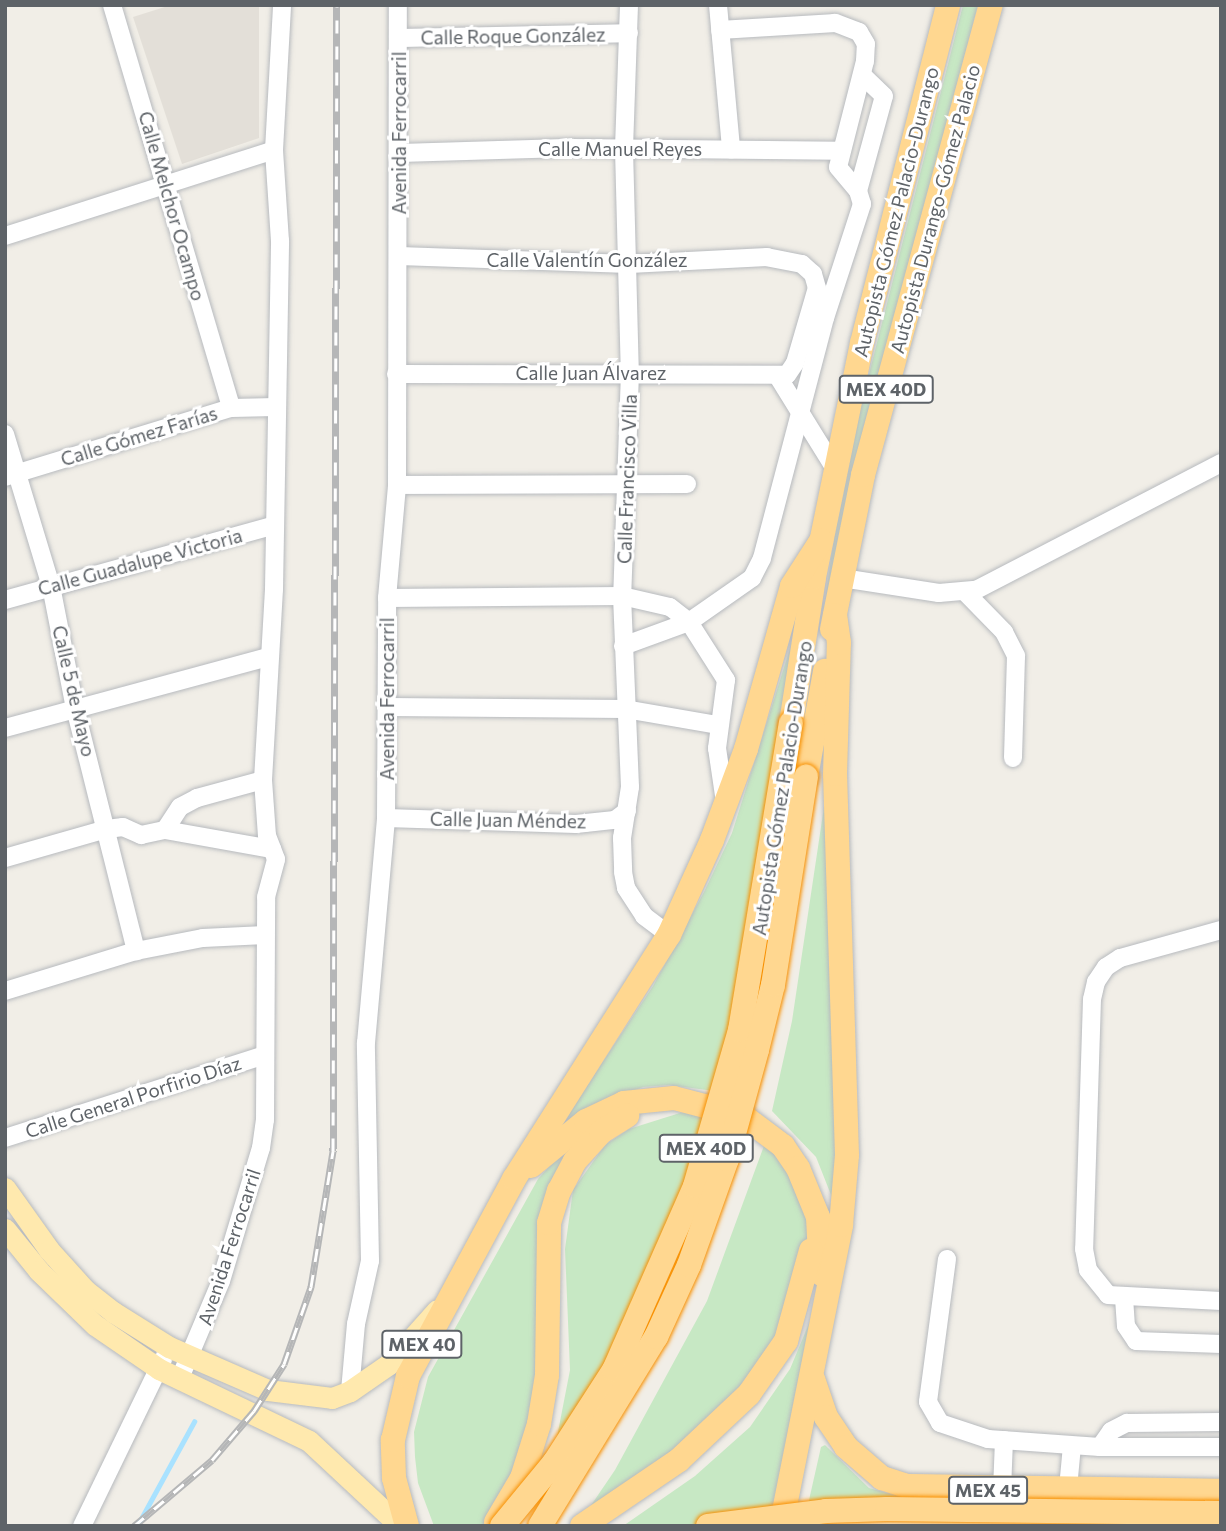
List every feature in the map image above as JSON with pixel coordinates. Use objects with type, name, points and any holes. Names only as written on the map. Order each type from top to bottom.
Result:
[{"type":"highway","name":"Autopista Gómez Palacio-Durango","points":[[502,1526],[554,1463],[614,1370],[695,1186],[740,1030],[835,469],[948,5]]},
{"type":"highway","name":"Autopista Durango-Gómez Palacio","points":[[540,1526],[656,1337],[694,1253],[727,1159],[767,1011],[835,615],[863,475],[991,5]]},
{"type":"highway","points":[[514,1179],[668,935],[725,805],[792,586],[821,541]]},
{"type":"highway","points":[[818,1349],[841,1225],[847,1155],[835,774],[839,643],[835,615]]},
{"type":"highway","name":"MEX 40","points":[[494,1526],[522,1478],[539,1424],[550,1314],[549,1223],[559,1191],[575,1161],[601,1132],[632,1112],[674,1098]]},
{"type":"highway","name":"MEX 40","points":[[407,1526],[394,1478],[396,1421],[408,1376],[444,1302],[514,1179],[586,1121],[612,1108],[674,1098],[708,1103],[764,1129],[798,1168],[818,1217],[822,1266],[818,1349],[781,1526]]},
{"type":"highway","points":[[582,1526],[715,1431],[766,1373],[786,1341],[804,1286],[818,1217]]},
{"type":"highway","name":"MEX 45","points":[[813,1378],[834,1432],[865,1467],[882,1478],[930,1489],[1221,1491]]},
{"type":"highway","points":[[708,1526],[826,1511],[887,1509],[1221,1513]]},
{"type":"main road","name":"MEX 40","points":[[5,1188],[85,1290],[169,1347],[234,1377],[305,1398],[332,1398],[350,1391],[389,1364],[444,1302]]},
{"type":"main road","points":[[5,1229],[71,1304],[159,1370],[286,1427],[330,1455],[400,1526]]},
{"type":"street","name":"Calle Melchor Ocampo","points":[[112,5],[168,187],[231,408]]},
{"type":"street","name":"Avenida Ferrocarril","points":[[184,1380],[221,1281],[261,1148],[267,1087],[262,1056],[266,897],[275,870],[263,780],[275,525],[280,196],[274,150],[282,5]]},
{"type":"street","name":"Avenida Ferrocarril","points":[[350,1391],[356,1324],[370,1261],[366,1043],[386,818],[387,598],[397,485],[400,153],[398,5]]},
{"type":"street","name":"Calle Francisco Villa","points":[[629,5],[624,149],[630,372],[622,596],[629,755],[627,811],[622,838],[626,888],[644,916],[668,935]]},
{"type":"street","points":[[718,5],[732,149]]},
{"type":"street","points":[[720,30],[835,23],[854,28],[863,37],[867,50],[839,151],[838,167],[859,191]]},
{"type":"street","name":"Calle Roque González","points":[[398,38],[629,33]]},
{"type":"street","points":[[623,646],[689,622],[752,578],[762,558],[798,415],[861,209],[859,191],[884,96],[862,75]]},
{"type":"street","name":"Calle Manuel Reyes","points":[[400,153],[624,149],[839,151]]},
{"type":"street","points":[[5,236],[168,187],[274,150]]},
{"type":"street","name":"Calle Valentín González","points":[[399,256],[629,264],[767,257],[794,261],[834,293]]},
{"type":"street","points":[[815,278],[795,363],[782,375],[798,415],[835,469]]},
{"type":"street","name":"Calle Juan Álvarez","points":[[396,374],[630,372],[782,375]]},
{"type":"street","name":"Calle Gómez Farías","points":[[11,476],[231,408],[276,407]]},
{"type":"street","name":"Calle 5 de Mayo","points":[[5,433],[11,476],[51,586],[75,708],[136,951]]},
{"type":"street","points":[[842,578],[939,593],[965,592],[998,581],[1221,463]]},
{"type":"street","points":[[397,485],[687,484]]},
{"type":"street","name":"Calle Guadalupe Victoria","points":[[5,600],[275,525]]},
{"type":"street","points":[[965,592],[1004,632],[1016,656],[1013,758]]},
{"type":"street","points":[[387,598],[622,596],[663,604],[689,622],[726,680],[718,725],[725,805]]},
{"type":"street","points":[[5,728],[268,657]]},
{"type":"street","points":[[388,707],[625,709],[718,725]]},
{"type":"street","points":[[164,830],[189,803],[263,780]]},
{"type":"street","name":"Calle Juan Méndez","points":[[386,818],[576,824],[615,820],[627,811]]},
{"type":"street","points":[[5,858],[107,829],[123,827],[141,835],[164,830],[272,849]]},
{"type":"street","points":[[1221,930],[1120,958],[1106,967],[1092,999],[1084,1250],[1088,1270],[1108,1295],[1221,1301]]},
{"type":"street","points":[[5,991],[136,951],[204,938],[265,934]]},
{"type":"street","name":"Calle General Porfirio Díaz","points":[[5,1138],[262,1056]]},
{"type":"street","points":[[947,1259],[928,1402],[940,1423],[951,1430],[1004,1440],[1072,1446],[1221,1447]]},
{"type":"street","points":[[1125,1298],[1126,1326],[1136,1341],[1221,1343]]},
{"type":"street","points":[[82,1526],[169,1347]]},
{"type":"street","points":[[1100,1447],[1111,1431],[1127,1423],[1221,1422]]},
{"type":"street","points":[[1002,1490],[1004,1440]]},
{"type":"street","points":[[1068,1488],[1072,1446]]},
{"type":"shaded area","points":[[171,5],[259,5],[259,138],[182,164],[133,17]]},
{"type":"green space","points":[[963,5],[978,5],[852,477],[819,642],[843,476]]},
{"type":"green space","points":[[804,604],[734,1017],[714,1091],[669,1085],[643,1087],[592,1107],[561,1125],[653,986],[704,892],[732,833]]},
{"type":"green space","points":[[831,760],[839,1215],[816,1157],[772,1111],[792,1021]]},
{"type":"green space","points":[[683,1112],[709,1114],[636,1316],[550,1473],[570,1370],[565,1249],[573,1190],[605,1145],[629,1129]]},
{"type":"green space","points":[[574,1139],[562,1167],[535,1426],[493,1526],[434,1526],[418,1483],[415,1457],[414,1432],[428,1377],[538,1179]]},
{"type":"green space","points":[[765,1143],[797,1182],[809,1232],[800,1292],[730,1416],[577,1526],[615,1470],[707,1301]]},
{"type":"green space","points":[[815,1309],[773,1520],[736,1526],[623,1526],[695,1476],[750,1427],[790,1369]]},
{"type":"green space","points":[[825,1445],[869,1488],[912,1500],[807,1509],[821,1447]]},
{"type":"waterway","points":[[137,1526],[194,1422]]},
{"type":"railway","points":[[134,1526],[212,1460],[254,1411],[284,1364],[311,1287],[333,1151],[337,5]]}]
